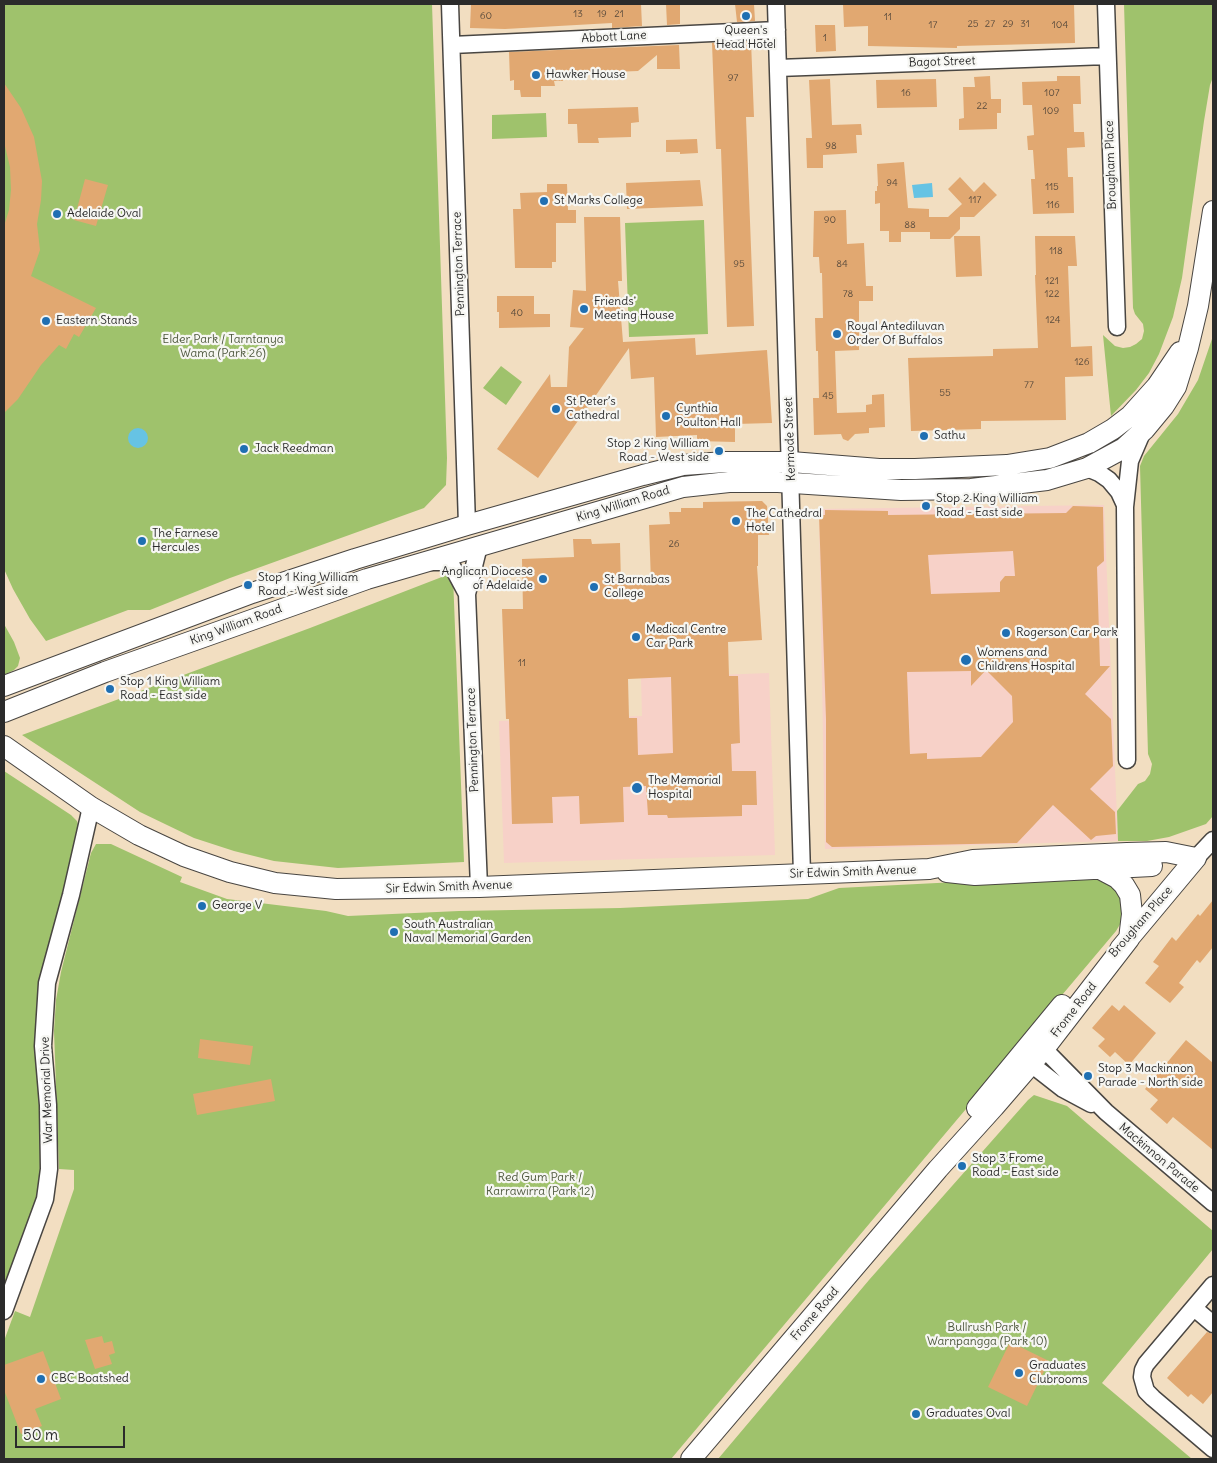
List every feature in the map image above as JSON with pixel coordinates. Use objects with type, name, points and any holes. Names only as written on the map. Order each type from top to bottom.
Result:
[{"type":"main road","name":"King William Road","points":[[4,712],[105,672],[367,579],[683,487],[729,482],[791,482],[901,490],[971,489],[1047,480],[1127,453],[1164,406],[1176,387],[1193,328],[1203,282],[1213,211]]},
{"type":"main road","name":"King William Road","points":[[4,686],[252,593],[355,559],[467,525],[683,465],[725,462],[791,462],[879,469],[1008,465],[1050,458],[1083,446],[1113,428],[1138,408],[1170,369],[1193,328]]},
{"type":"main road","points":[[1083,446],[1105,439],[1114,441],[1127,453]]},
{"type":"main road","points":[[430,561],[458,543],[467,525]]},
{"type":"main road","name":"Sir Edwin Smith Avenue","points":[[7,750],[91,807],[139,835],[184,856],[230,872],[276,883],[336,889],[479,887],[929,869],[973,860],[1166,852],[1204,857]]},
{"type":"main road","name":"Sir Edwin Smith Avenue","points":[[929,869],[975,875],[1152,866],[1204,857]]},
{"type":"main road","name":"Brougham Place","points":[[1034,1053],[1075,990],[1129,939],[1204,857]]},
{"type":"main road","points":[[1100,869],[1117,878],[1128,892],[1132,905],[1129,939]]},
{"type":"main road","name":"Frome Road","points":[[691,1459],[938,1169],[979,1104],[1034,1053]]},
{"type":"street","name":"Pennington Terrace","points":[[450,4],[467,525]]},
{"type":"street","name":"Kermode Street","points":[[776,4],[802,874]]},
{"type":"street","name":"Brougham Place","points":[[1106,4],[1117,327]]},
{"type":"street","name":"Abbott Lane","points":[[452,45],[777,30]]},
{"type":"street","name":"Bagot Street","points":[[778,68],[1107,56]]},
{"type":"street","points":[[1127,453],[1125,507],[1128,760]]},
{"type":"street","points":[[1087,468],[1110,480],[1119,492],[1125,507]]},
{"type":"street","name":"Pennington Terrace","points":[[479,546],[467,594],[479,887]]},
{"type":"street","name":"Pennington Terrace","points":[[430,561],[449,563],[456,570],[467,594]]},
{"type":"street","name":"War Memorial Drive","points":[[4,1310],[45,1199],[49,1169],[48,1105],[43,1046],[47,984],[71,895],[91,807]]},
{"type":"street","name":"Brougham Place","points":[[1204,857],[1213,840]]},
{"type":"street","name":"Mackinnon Parade","points":[[1034,1053],[1213,1203]]},
{"type":"street","points":[[1213,1285],[1143,1370],[1143,1384],[1146,1391],[1213,1449]]},
{"type":"street","points":[[1194,1308],[1213,1324]]},
{"type":"shaded area","name":"Womens and Childrens Hospital","points":[[1104,505],[1118,841],[825,849],[819,509]]},
{"type":"shaded area","name":"The Memorial Hospital","points":[[769,673],[775,855],[504,863],[499,721],[642,716],[641,678]]},
{"type":"green space","name":"Elder Park / Tarntanya Wama (Park 26)","points":[[4,4],[432,4],[447,458],[446,485],[424,508],[230,578],[150,610],[128,610],[46,641],[30,619],[4,569]]},
{"type":"green space","points":[[1124,4],[1213,4],[1213,77],[1204,121],[1182,278],[1173,317],[1159,354],[1149,373],[1136,390],[1111,416],[1103,335],[1115,346],[1123,348],[1136,344],[1142,339],[1144,331],[1143,324],[1133,308]]},
{"type":"green space","points":[[546,113],[547,137],[492,139],[492,115]]},
{"type":"green space","points":[[704,220],[708,334],[629,337],[625,223]]},
{"type":"green space","points":[[1213,336],[1213,816],[1206,824],[1169,837],[1147,841],[1118,841],[1117,811],[1138,784],[1145,781],[1150,774],[1152,764],[1148,754],[1140,466],[1144,456],[1178,414],[1198,380]]},
{"type":"green space","points":[[501,366],[522,382],[506,405],[483,388]]},
{"type":"green space","points":[[447,575],[453,576],[464,862],[338,868],[274,861],[234,851],[194,838],[140,812],[22,735],[310,628]]},
{"type":"green space","points":[[4,624],[20,658],[18,666],[4,675]]},
{"type":"green space","points":[[4,771],[71,815],[77,821],[79,828],[46,969],[43,1168],[39,1193],[4,1295]]},
{"type":"green space","name":"Red Gum Park / Karrawirra (Park 12)","points":[[96,844],[111,844],[182,877],[180,882],[227,899],[326,911],[348,916],[459,911],[620,908],[808,899],[839,888],[1094,875],[1115,887],[1123,902],[1122,921],[1116,931],[671,1459],[4,1459],[4,1341],[15,1311],[30,1317],[74,1189],[74,1170],[59,1169],[54,1031],[56,1000],[61,972],[91,853]]},
{"type":"green space","name":"Bullrush Park / Warnpangga (Park 10)","points":[[1034,1095],[1067,1106],[1213,1231],[1213,1249],[1102,1383],[1192,1459],[718,1459],[869,1280]]},
{"type":"water","points":[[932,183],[933,197],[914,198],[912,185]]},
{"type":"water","points":[[138,428],[145,431],[148,438],[145,445],[138,448],[131,445],[128,438],[131,431]]},
{"type":"building","points":[[471,4],[641,4],[642,26],[612,28],[612,23],[505,29],[470,28]]},
{"type":"building","points":[[666,4],[680,4],[680,24],[667,25]]},
{"type":"building","name":"Queen's Head Hotel","points":[[735,4],[754,4],[755,21],[737,22]]},
{"type":"building","points":[[843,4],[1074,4],[1075,43],[957,46],[957,48],[868,46],[868,26],[844,27]]},
{"type":"building","points":[[815,25],[835,25],[836,51],[816,52]]},
{"type":"building","points":[[751,41],[754,117],[746,117],[754,326],[727,327],[721,149],[716,149],[712,43]]},
{"type":"building","points":[[679,45],[680,69],[657,69],[657,55],[638,71],[562,74],[563,81],[554,81],[555,86],[541,86],[541,97],[521,97],[520,90],[514,90],[514,80],[510,81],[509,52]]},
{"type":"building","points":[[990,76],[991,99],[1001,99],[1001,113],[997,113],[997,129],[959,130],[959,119],[964,118],[963,87],[975,87],[974,77]]},
{"type":"building","points":[[1057,76],[1080,76],[1081,104],[1073,104],[1074,132],[1084,132],[1085,147],[1067,148],[1068,177],[1073,177],[1074,213],[1033,214],[1031,179],[1035,179],[1033,150],[1028,150],[1027,136],[1034,135],[1032,105],[1023,105],[1022,82],[1057,81]]},
{"type":"building","points":[[830,79],[832,125],[861,124],[862,135],[856,135],[857,153],[823,155],[823,168],[807,168],[806,138],[812,138],[809,80]]},
{"type":"building","points":[[936,79],[937,107],[877,108],[876,80]]},
{"type":"building","name":"Eastern Stands","points":[[4,83],[21,108],[34,137],[42,181],[37,224],[40,250],[31,276],[96,308],[79,337],[74,334],[66,349],[59,345],[41,365],[18,399],[4,413],[4,226],[9,210],[11,190],[10,167],[4,142]]},
{"type":"building","points":[[638,107],[639,122],[631,123],[631,137],[598,138],[599,143],[578,143],[577,124],[568,124],[568,109]]},
{"type":"building","points":[[697,139],[698,153],[680,154],[680,152],[666,152],[666,140]]},
{"type":"building","points":[[904,162],[908,208],[929,209],[929,217],[948,217],[962,204],[948,189],[960,177],[974,192],[984,182],[997,195],[974,217],[960,217],[960,229],[950,239],[930,239],[930,232],[901,232],[901,242],[889,242],[889,231],[880,231],[880,203],[875,204],[875,191],[877,191],[878,186],[877,164]]},
{"type":"building","points":[[85,179],[108,185],[96,226],[74,220]]},
{"type":"building","points":[[700,180],[703,206],[627,209],[626,183]]},
{"type":"building","points":[[547,184],[567,184],[568,210],[576,210],[576,223],[556,223],[556,262],[552,262],[552,268],[515,268],[513,209],[521,209],[520,193],[547,192]]},
{"type":"building","points":[[846,210],[847,244],[864,243],[866,286],[873,286],[873,301],[859,301],[859,350],[835,351],[837,413],[866,412],[866,405],[872,404],[872,395],[884,394],[885,427],[869,428],[869,433],[855,434],[848,441],[843,439],[841,434],[814,435],[813,398],[819,398],[815,318],[823,318],[822,273],[820,273],[819,257],[813,257],[814,211]]},
{"type":"building","points":[[584,217],[620,217],[622,281],[618,281],[623,342],[695,338],[696,355],[767,350],[772,423],[735,424],[735,442],[697,441],[697,435],[656,437],[654,377],[631,379],[629,348],[538,478],[497,449],[550,374],[551,387],[567,387],[569,347],[584,328],[570,327],[573,290],[586,291]]},
{"type":"building","points":[[954,236],[980,236],[982,276],[956,277]]},
{"type":"building","points":[[1035,236],[1075,236],[1077,266],[1068,266],[1071,347],[1092,346],[1093,376],[1065,377],[1066,420],[981,421],[981,429],[911,431],[908,358],[993,356],[993,349],[1038,348]]},
{"type":"building","points":[[497,296],[534,296],[534,314],[550,314],[550,327],[499,328]]},
{"type":"building","points":[[762,501],[767,506],[769,535],[758,535],[757,566],[762,640],[728,642],[729,676],[738,676],[740,743],[731,744],[732,771],[756,771],[757,805],[742,805],[742,816],[668,818],[667,815],[648,815],[646,786],[623,787],[624,822],[580,824],[579,796],[552,797],[553,823],[512,824],[509,719],[506,719],[502,609],[523,609],[522,559],[574,557],[573,539],[591,539],[592,544],[620,543],[621,584],[651,582],[649,525],[670,524],[669,512],[681,512],[681,508],[703,508],[703,502]],"holes":[[[671,677],[673,753],[638,755],[637,718],[629,718],[628,679]]]},
{"type":"building","name":"Womens and Childrens Hospital","points":[[1073,506],[1103,507],[1104,561],[1097,567],[1100,666],[1110,666],[1085,694],[1111,719],[1113,766],[1090,789],[1115,812],[1116,834],[1096,836],[1091,840],[1053,805],[1017,843],[832,847],[826,842],[826,719],[819,515],[825,515],[825,510],[888,511],[888,515],[1066,513]],"holes":[[[1013,551],[1015,576],[1005,576],[1000,582],[1000,592],[931,594],[928,555]],[[986,670],[1012,696],[1013,722],[981,757],[927,759],[927,753],[910,754],[907,672],[971,671],[971,686]]]},
{"type":"building","points":[[1213,900],[1213,947],[1200,963],[1197,960],[1179,983],[1184,987],[1170,1003],[1145,983],[1159,966],[1153,962],[1172,937],[1176,941],[1198,914],[1200,916]]},
{"type":"building","points":[[1112,1005],[1119,1011],[1124,1005],[1156,1033],[1129,1065],[1115,1052],[1110,1057],[1098,1046],[1105,1039],[1092,1028]]},
{"type":"building","points":[[200,1039],[253,1046],[250,1065],[198,1058]]},
{"type":"building","points":[[1186,1040],[1213,1063],[1213,1150],[1173,1117],[1167,1124],[1150,1109],[1158,1100],[1145,1089]]},
{"type":"building","points":[[271,1079],[275,1101],[197,1115],[193,1094]]},
{"type":"building","points":[[1207,1332],[1213,1334],[1213,1392],[1203,1404],[1191,1394],[1188,1397],[1167,1378]]},
{"type":"building","points":[[102,1336],[104,1343],[112,1341],[115,1353],[109,1355],[112,1364],[95,1369],[85,1340]]},
{"type":"building","name":"Graduates Clubrooms","points":[[1010,1342],[1049,1361],[1027,1406],[988,1387]]},
{"type":"building","points":[[43,1351],[61,1399],[35,1409],[42,1426],[21,1434],[4,1390],[4,1365]]},
{"type":"place","name":"Queen's Head Hotel","points":[[746,16]]},
{"type":"place","name":"Hawker House","points":[[536,75]]},
{"type":"place","name":"St Marks College","points":[[544,201]]},
{"type":"place","name":"Adelaide Oval","points":[[57,214]]},
{"type":"place","name":"Friends' Meeting House","points":[[584,309]]},
{"type":"place","name":"Eastern Stands","points":[[46,321]]},
{"type":"place","name":"Royal Antediluvan Order Of Buffalos","points":[[837,334]]},
{"type":"place","name":"St Peter’s Cathedral","points":[[556,409]]},
{"type":"place","name":"Cynthia Poulton Hall","points":[[666,416]]},
{"type":"place","name":"Sathu","points":[[924,436]]},
{"type":"place","name":"Jack Reedman","points":[[244,449]]},
{"type":"place","name":"Stop 2 King William Road - West side","points":[[719,451]]},
{"type":"place","name":"Stop 2 King William Road - East side","points":[[926,506]]},
{"type":"place","name":"The Cathedral Hotel","points":[[736,521]]},
{"type":"place","name":"The Farnese Hercules","points":[[142,541]]},
{"type":"place","name":"Anglican Diocese of Adelaide","points":[[543,579]]},
{"type":"place","name":"Stop 1 King William Road - West side","points":[[248,585]]},
{"type":"place","name":"St Barnabas College","points":[[594,587]]},
{"type":"place","name":"Rogerson Car Park","points":[[1006,633]]},
{"type":"place","name":"Medical Centre Car Park","points":[[636,637]]},
{"type":"place","name":"Womens and Childrens Hospital","points":[[966,660]]},
{"type":"place","name":"Stop 1 King William Road - East side","points":[[110,689]]},
{"type":"place","name":"The Memorial Hospital","points":[[637,788]]},
{"type":"place","name":"George V","points":[[202,906]]},
{"type":"place","name":"South Australian Naval Memorial Garden","points":[[394,932]]},
{"type":"place","name":"Stop 3 Mackinnon Parade - North side","points":[[1088,1076]]},
{"type":"place","name":"Stop 3 Frome Road - East side","points":[[962,1166]]},
{"type":"place","name":"Graduates Clubrooms","points":[[1019,1373]]},
{"type":"place","name":"CBC Boatshed","points":[[41,1379]]},
{"type":"place","name":"Graduates Oval","points":[[916,1414]]}]
